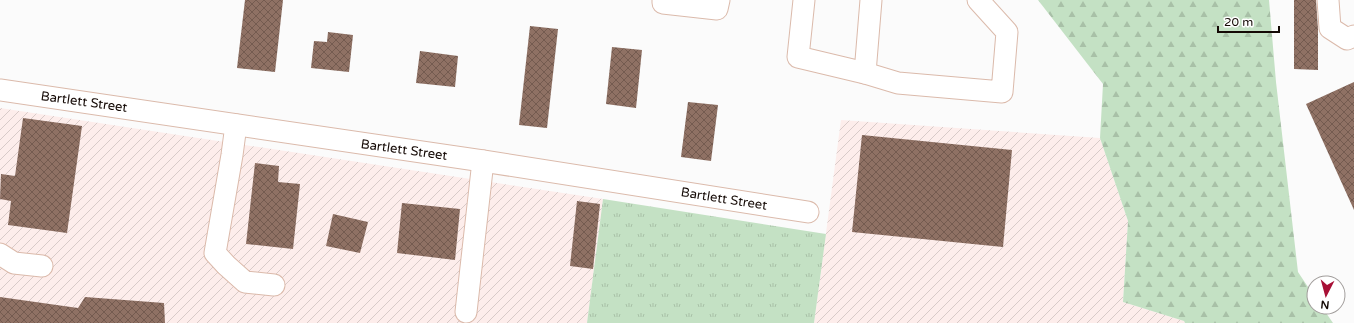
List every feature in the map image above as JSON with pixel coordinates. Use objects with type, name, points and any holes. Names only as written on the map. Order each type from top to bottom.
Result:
[{"type":"street","points":[[663,0],[663,3],[717,9],[719,0]]},
{"type":"street","points":[[804,0],[798,58],[864,73],[898,84],[1002,92],[1006,32],[978,0]]},
{"type":"street","points":[[864,73],[871,0]]},
{"type":"street","points":[[1328,0],[1330,28],[1346,39],[1354,36]]},
{"type":"street","name":"Bartlett Street","points":[[0,90],[808,212]]},
{"type":"street","points":[[236,125],[215,252],[226,265],[245,282],[274,285]]},
{"type":"street","points":[[466,312],[483,162]]},
{"type":"street","points":[[0,254],[14,263],[42,266]]},
{"type":"shaded area","points":[[0,108],[603,199],[587,323],[0,323]]},
{"type":"shaded area","points":[[841,120],[1100,138],[1128,221],[1123,302],[1184,321],[1185,323],[814,323]]},
{"type":"green space","points":[[1038,0],[1269,0],[1276,82],[1298,272],[1306,284],[1306,315],[1328,315],[1333,323],[1185,323],[1184,321],[1123,302],[1128,221],[1100,138],[1103,84]]},
{"type":"green space","points":[[603,199],[826,234],[814,323],[587,323]]},
{"type":"building","points":[[245,0],[283,0],[275,72],[237,68]]},
{"type":"building","points":[[1294,0],[1316,0],[1318,70],[1294,69]]},
{"type":"building","points":[[530,26],[558,29],[547,128],[519,125]]},
{"type":"building","points":[[328,32],[353,35],[349,72],[311,68],[314,41],[327,42]]},
{"type":"building","points":[[612,47],[642,50],[636,108],[606,104]]},
{"type":"building","points":[[420,51],[458,56],[455,87],[416,83]]},
{"type":"building","points":[[1354,82],[1354,210],[1306,104]]},
{"type":"building","points":[[688,102],[718,105],[711,161],[681,157]]},
{"type":"building","points":[[23,118],[82,126],[67,233],[8,225],[11,201],[0,199],[1,174],[15,176]]},
{"type":"building","points":[[862,135],[1012,150],[1003,247],[852,232]]},
{"type":"building","points":[[255,163],[279,166],[278,182],[300,184],[293,249],[246,244]]},
{"type":"building","points":[[577,201],[600,204],[593,269],[570,266]]},
{"type":"building","points":[[402,203],[460,209],[455,260],[397,253]]},
{"type":"building","points":[[333,214],[368,222],[360,253],[326,246]]},
{"type":"building","points":[[0,297],[78,308],[85,297],[164,303],[165,323],[0,323]]}]
